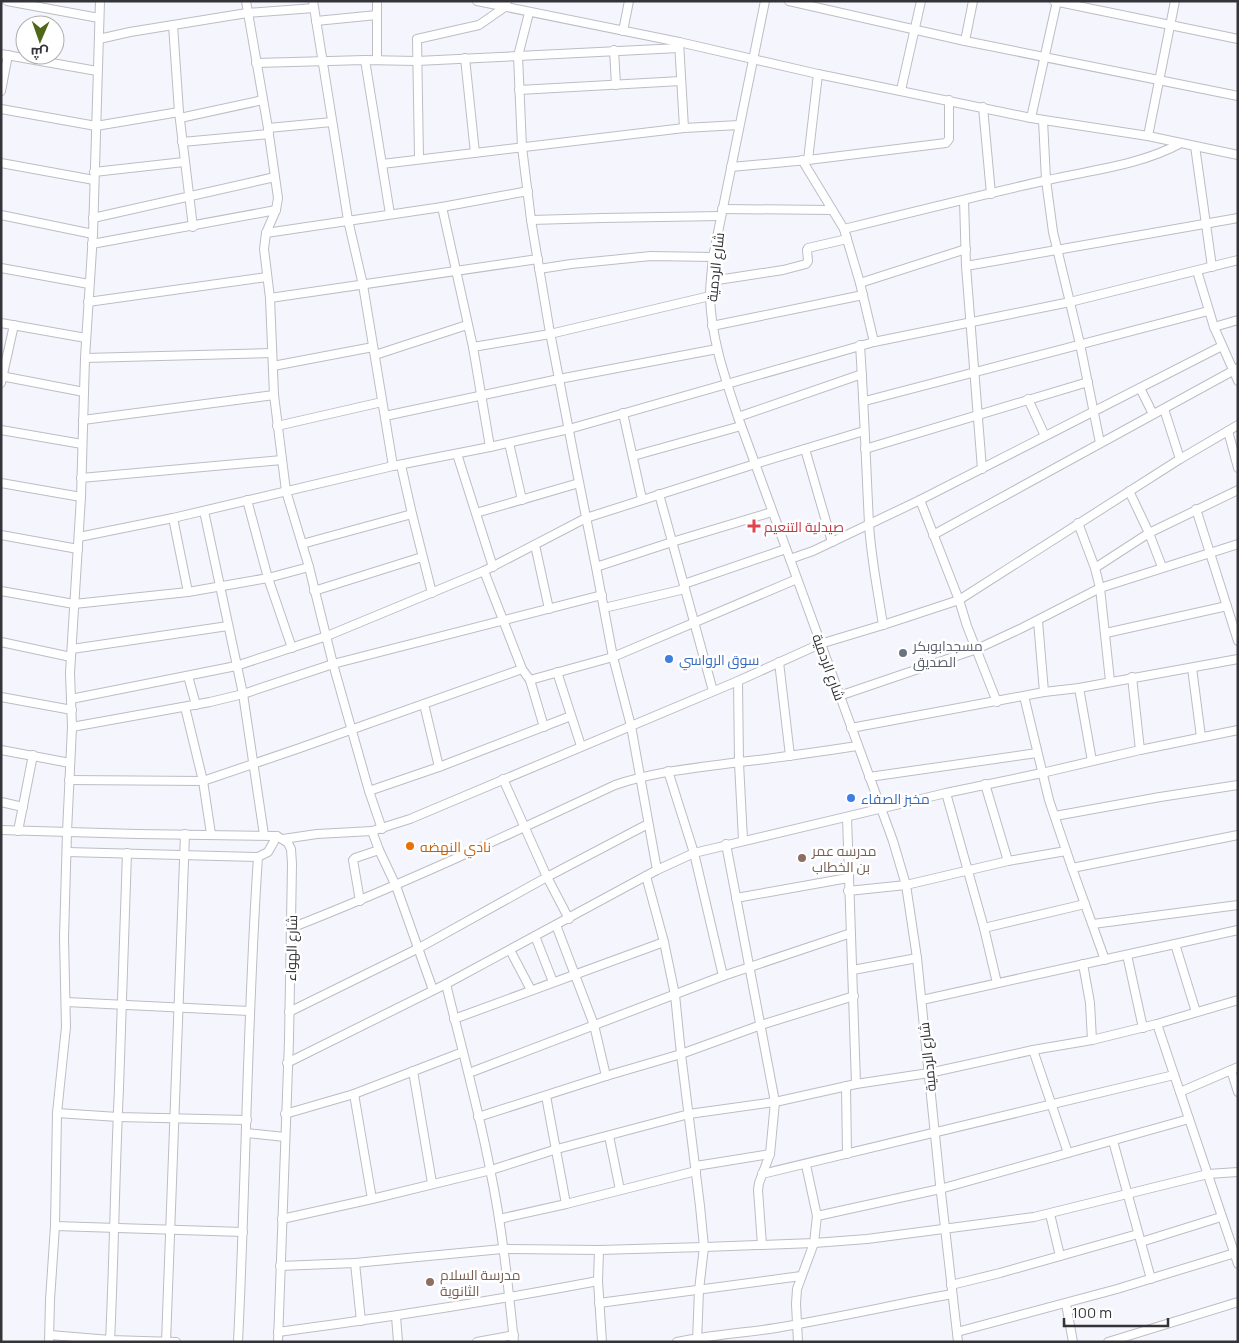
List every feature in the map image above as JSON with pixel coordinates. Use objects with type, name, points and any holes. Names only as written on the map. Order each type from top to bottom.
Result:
[{"type":"street","points":[[7,1],[100,18]]},
{"type":"street","points":[[100,1],[93,234],[85,358],[79,537],[70,673],[72,726],[64,938],[66,1027],[57,1113],[50,1339],[176,1342]]},
{"type":"street","points":[[246,1],[278,198],[276,210],[266,233],[264,250],[270,298],[274,396],[286,491],[309,567],[333,664],[369,791],[382,829]]},
{"type":"street","points":[[377,1],[377,60]]},
{"type":"street","points":[[477,1],[506,4],[528,12],[623,31],[679,45],[754,58],[818,74],[1031,118],[1148,136],[1238,155]]},
{"type":"street","points":[[623,31],[629,1]]},
{"type":"street","name":"شارع الردمية","points":[[765,1],[713,257],[710,296],[712,326],[726,383],[738,418],[893,841],[906,885],[922,1000],[934,1133],[958,1342]]},
{"type":"street","points":[[789,1],[965,41],[1238,96]]},
{"type":"street","points":[[901,90],[921,1]]},
{"type":"street","points":[[965,41],[973,1]]},
{"type":"street","points":[[1031,118],[1046,56],[1056,1],[1238,39]]},
{"type":"street","points":[[1148,136],[1175,1]]},
{"type":"street","points":[[99,39],[173,25],[314,4],[348,220],[363,285],[393,466]]},
{"type":"street","points":[[419,158],[416,42],[418,38],[479,25],[506,4]]},
{"type":"street","points":[[528,12],[518,56],[519,90],[522,147],[539,269],[578,483],[602,595],[612,657],[631,726],[657,870]]},
{"type":"street","points":[[316,21],[377,15]]},
{"type":"street","points":[[173,25],[182,142],[192,226]]},
{"type":"street","points":[[256,63],[365,60],[417,61],[679,45]]},
{"type":"street","points":[[679,45],[684,128]]},
{"type":"street","points":[[614,50],[616,85]]},
{"type":"street","points":[[1,91],[5,55],[97,71]]},
{"type":"street","points":[[464,58],[476,153]]},
{"type":"street","points":[[365,60],[390,214]]},
{"type":"street","points":[[818,74],[805,160],[831,210],[844,229],[874,342]]},
{"type":"street","points":[[519,90],[681,81]]},
{"type":"street","points":[[1,109],[96,126],[180,115],[263,100]]},
{"type":"street","points":[[731,166],[805,160],[946,143],[949,139],[949,100]]},
{"type":"street","points":[[983,107],[991,194]]},
{"type":"street","points":[[1043,120],[1046,180],[1056,249],[1080,344],[1100,443]]},
{"type":"street","points":[[182,142],[332,122]]},
{"type":"street","points":[[382,164],[419,158],[684,128],[739,125]]},
{"type":"street","points":[[844,229],[1145,158],[1181,144]]},
{"type":"street","points":[[1196,146],[1212,267]]},
{"type":"street","points":[[1,163],[94,176],[184,162]]},
{"type":"street","points":[[93,218],[275,177]]},
{"type":"street","points":[[266,233],[528,191]]},
{"type":"street","points":[[964,200],[966,266],[982,469]]},
{"type":"street","points":[[442,206],[473,347],[490,447]]},
{"type":"street","points":[[92,244],[276,210]]},
{"type":"street","points":[[532,220],[831,210]]},
{"type":"street","points":[[1,215],[93,234]]},
{"type":"street","points":[[966,266],[1238,218]]},
{"type":"street","points":[[711,282],[783,270],[806,264],[808,261],[808,248],[847,239]]},
{"type":"street","points":[[860,284],[966,250]]},
{"type":"street","points":[[539,269],[652,256],[713,257]]},
{"type":"street","points":[[270,298],[538,259]]},
{"type":"street","points":[[79,537],[204,511],[393,466],[569,429],[860,345],[1070,302],[1238,260]]},
{"type":"street","points":[[1,268],[90,284]]},
{"type":"street","points":[[1197,271],[1208,311],[1222,346],[1235,369],[1238,381]]},
{"type":"street","points":[[88,302],[267,277]]},
{"type":"street","points":[[712,326],[863,295]]},
{"type":"street","points":[[473,347],[550,334],[710,296]]},
{"type":"street","points":[[865,401],[1208,311]]},
{"type":"street","points":[[1214,327],[1238,320]]},
{"type":"street","points":[[1,323],[86,338]]},
{"type":"street","points":[[14,325],[2,378],[84,392]]},
{"type":"street","points":[[273,366],[374,351],[468,325]]},
{"type":"street","points":[[860,345],[865,401],[864,432],[869,524],[883,626]]},
{"type":"street","points":[[790,559],[832,542],[920,500],[1222,346]]},
{"type":"street","points":[[385,416],[559,379],[717,349]]},
{"type":"street","points":[[85,358],[272,353]]},
{"type":"street","points":[[933,535],[1235,369]]},
{"type":"street","points":[[738,418],[862,374]]},
{"type":"street","points":[[865,449],[1088,382]]},
{"type":"street","points":[[1140,388],[1153,414]]},
{"type":"street","points":[[83,420],[274,396]]},
{"type":"street","points":[[1028,399],[1045,436]]},
{"type":"street","points":[[277,426],[382,402]]},
{"type":"street","points":[[1164,408],[1180,459]]},
{"type":"street","points":[[623,414],[642,499]]},
{"type":"street","points":[[1,830],[264,835],[280,837],[382,829],[438,808],[820,644],[883,626],[959,600],[1180,459],[1238,425]]},
{"type":"street","points":[[633,456],[741,426]]},
{"type":"street","points":[[1,430],[82,444]]},
{"type":"street","points":[[1228,431],[1237,464]]},
{"type":"street","points":[[71,699],[236,666],[292,648],[327,636],[484,571],[586,518],[755,464],[864,432]]},
{"type":"street","points":[[509,443],[522,500]]},
{"type":"street","points":[[805,449],[832,542]]},
{"type":"street","points":[[457,454],[493,567]]},
{"type":"street","points":[[81,478],[282,460]]},
{"type":"street","points":[[401,465],[432,593]]},
{"type":"street","points":[[1,483],[81,497]]},
{"type":"street","points":[[476,513],[578,483]]},
{"type":"street","points":[[1095,568],[1149,533],[1238,490]]},
{"type":"street","points":[[1129,491],[1149,533],[1162,567]]},
{"type":"street","points":[[659,494],[713,691]]},
{"type":"street","points":[[246,500],[268,578],[292,648]]},
{"type":"street","points":[[920,500],[997,702]]},
{"type":"street","points":[[1196,509],[1238,641]]},
{"type":"street","points":[[204,511],[242,694],[264,835]]},
{"type":"street","points":[[596,567],[772,512]]},
{"type":"street","points":[[302,544],[412,514]]},
{"type":"street","points":[[173,518],[188,592]]},
{"type":"street","points":[[1078,523],[1095,568],[1100,588],[1110,681]]},
{"type":"street","points":[[1,535],[78,549]]},
{"type":"street","points":[[839,696],[977,649],[1038,621],[1100,588],[1238,544]]},
{"type":"street","points":[[535,545],[549,609]]},
{"type":"street","points":[[604,608],[685,586],[786,549]]},
{"type":"street","points":[[314,592],[422,557]]},
{"type":"street","points":[[1,590],[74,604],[188,592],[268,578],[309,567]]},
{"type":"street","points":[[484,571],[505,621],[522,669],[530,680],[544,727]]},
{"type":"street","points":[[530,680],[612,657],[797,580]]},
{"type":"street","points":[[72,726],[196,705],[242,694],[333,664],[602,595]]},
{"type":"street","points":[[1106,633],[1227,606]]},
{"type":"street","points":[[1038,621],[1044,692]]},
{"type":"street","points":[[1,642],[72,653],[228,626]]},
{"type":"street","points":[[851,728],[1044,692],[1079,688],[1238,659]]},
{"type":"street","points":[[779,662],[790,756]]},
{"type":"street","points":[[1192,668],[1201,737]]},
{"type":"street","points":[[69,780],[203,781],[522,669]]},
{"type":"street","points":[[557,672],[581,746]]},
{"type":"street","points":[[188,676],[196,705]]},
{"type":"street","points":[[1132,678],[1140,750]]},
{"type":"street","points":[[738,680],[739,762],[743,840]]},
{"type":"street","points":[[1079,688],[1092,761]]},
{"type":"street","points":[[1024,696],[1037,754],[1055,816],[1105,960]]},
{"type":"street","points":[[1,697],[72,710]]},
{"type":"street","points":[[424,704],[439,767]]},
{"type":"street","points":[[185,707],[203,781],[211,834]]},
{"type":"street","points":[[369,791],[439,767],[571,716]]},
{"type":"street","points":[[288,1063],[446,984],[657,870],[694,853],[946,792],[1238,730]]},
{"type":"street","points":[[292,928],[396,886],[615,785],[639,776],[857,746]]},
{"type":"street","points":[[1,750],[70,763]]},
{"type":"street","points":[[869,777],[1037,754]]},
{"type":"street","points":[[18,831],[33,755]]},
{"type":"street","points":[[668,771],[694,853],[723,976]]},
{"type":"street","points":[[503,779],[547,877],[569,918]]},
{"type":"street","points":[[985,784],[1008,860]]},
{"type":"street","points":[[1055,816],[1238,785]]},
{"type":"street","points":[[946,792],[984,928],[997,983]]},
{"type":"street","points":[[1,802],[23,806]]},
{"type":"street","points":[[846,816],[856,1084]]},
{"type":"street","points":[[289,1012],[419,948],[648,824]]},
{"type":"street","points":[[372,831],[396,886],[433,990]]},
{"type":"street","points":[[166,1342],[185,834]]},
{"type":"street","points":[[1072,868],[1238,835]]},
{"type":"street","points":[[66,852],[258,857],[268,852],[280,837]]},
{"type":"street","name":"شارع الهواء","points":[[278,1342],[292,928],[291,849],[280,837]]},
{"type":"street","points":[[726,844],[775,1102],[770,1154],[758,1190],[762,1245]]},
{"type":"street","points":[[360,901],[353,860],[379,850]]},
{"type":"street","points":[[848,890],[906,885],[1008,860],[1066,851]]},
{"type":"street","points":[[110,1341],[127,853]]},
{"type":"street","points":[[238,1342],[247,1120],[249,1010],[258,857]]},
{"type":"street","points":[[646,876],[664,942],[675,995],[696,1168],[704,1247],[699,1290],[697,1340]]},
{"type":"street","points":[[736,898],[848,878]]},
{"type":"street","points":[[984,928],[1085,904]]},
{"type":"street","points":[[1093,924],[1238,905]]},
{"type":"street","points":[[556,925],[594,1025],[606,1076]]},
{"type":"street","points":[[922,1000],[1238,930]]},
{"type":"street","points":[[469,1073],[723,976],[851,933]]},
{"type":"street","points":[[535,936],[553,982]]},
{"type":"street","points":[[454,1019],[664,942]]},
{"type":"street","points":[[1175,944],[1196,1012]]},
{"type":"street","points":[[510,950],[530,990]]},
{"type":"street","points":[[1127,955],[1143,1028]]},
{"type":"street","points":[[853,970],[917,958]]},
{"type":"street","points":[[1083,964],[1090,1004],[1092,1040]]},
{"type":"street","points":[[446,984],[491,1170],[514,1339],[477,1342]]},
{"type":"street","points":[[478,1117],[681,1054],[761,1025],[854,996]]},
{"type":"street","points":[[282,1219],[491,1170],[557,1149],[689,1114],[775,1102],[856,1084],[930,1073],[1033,1050],[1092,1040],[1143,1028],[1238,1000]]},
{"type":"street","points":[[66,1002],[249,1010]]},
{"type":"street","points":[[1157,1024],[1221,1217],[1236,1252],[1238,1264]]},
{"type":"street","points":[[1033,1050],[1068,1153]]},
{"type":"street","points":[[285,1114],[354,1094],[463,1052]]},
{"type":"street","points":[[1180,1092],[1234,1069],[1238,1092]]},
{"type":"street","points":[[413,1071],[432,1183]]},
{"type":"street","points":[[762,1174],[806,1165],[1174,1075]]},
{"type":"street","points":[[846,1086],[847,1154]]},
{"type":"street","points":[[354,1094],[372,1199]]},
{"type":"street","points":[[546,1096],[566,1204]]},
{"type":"street","points":[[57,1113],[118,1117],[247,1120]]},
{"type":"street","points":[[817,1216],[940,1189],[1189,1118]]},
{"type":"street","points":[[246,1132],[285,1137]]},
{"type":"street","points":[[609,1136],[620,1190]]},
{"type":"street","points":[[1113,1141],[1151,1279]]},
{"type":"street","points":[[499,1220],[620,1190],[696,1168],[770,1154]]},
{"type":"street","points":[[798,1342],[796,1297],[801,1276],[814,1243],[817,1216],[806,1165]]},
{"type":"street","points":[[280,1266],[355,1263],[502,1249],[599,1250],[867,1240],[1023,1219],[1050,1214],[1208,1174],[1238,1172]]},
{"type":"street","points":[[1050,1214],[1060,1256]]},
{"type":"street","points":[[677,1342],[796,1324],[952,1290],[1060,1256],[1221,1217]]},
{"type":"street","points":[[55,1226],[243,1232]]},
{"type":"street","points":[[599,1250],[598,1281],[602,1342]]},
{"type":"street","points":[[957,1332],[1066,1304],[1236,1252]]},
{"type":"street","points":[[355,1263],[361,1321]]},
{"type":"street","points":[[599,1303],[801,1276]]},
{"type":"street","points":[[278,1332],[509,1298],[598,1281]]},
{"type":"street","points":[[1108,1342],[1238,1302]]},
{"type":"street","points":[[1066,1304],[1073,1342]]},
{"type":"street","points":[[396,1316],[398,1342]]},
{"type":"street","points":[[750,1332],[752,1342]]},
{"type":"place","name":"صيدلية التنعيم","points":[[754,526]]},
{"type":"place","name":"مسجدابوبكر الصديق","points":[[903,653]]},
{"type":"place","name":"سوق الرواسي","points":[[669,659]]},
{"type":"place","name":"مخبز الصفاء","points":[[851,798]]},
{"type":"place","name":"نادي النهضه","points":[[410,846]]},
{"type":"place","name":"مدرسه عمر بن الخطاب","points":[[802,858]]},
{"type":"place","name":"مدرسة السلام الثانوية","points":[[430,1282]]}]
